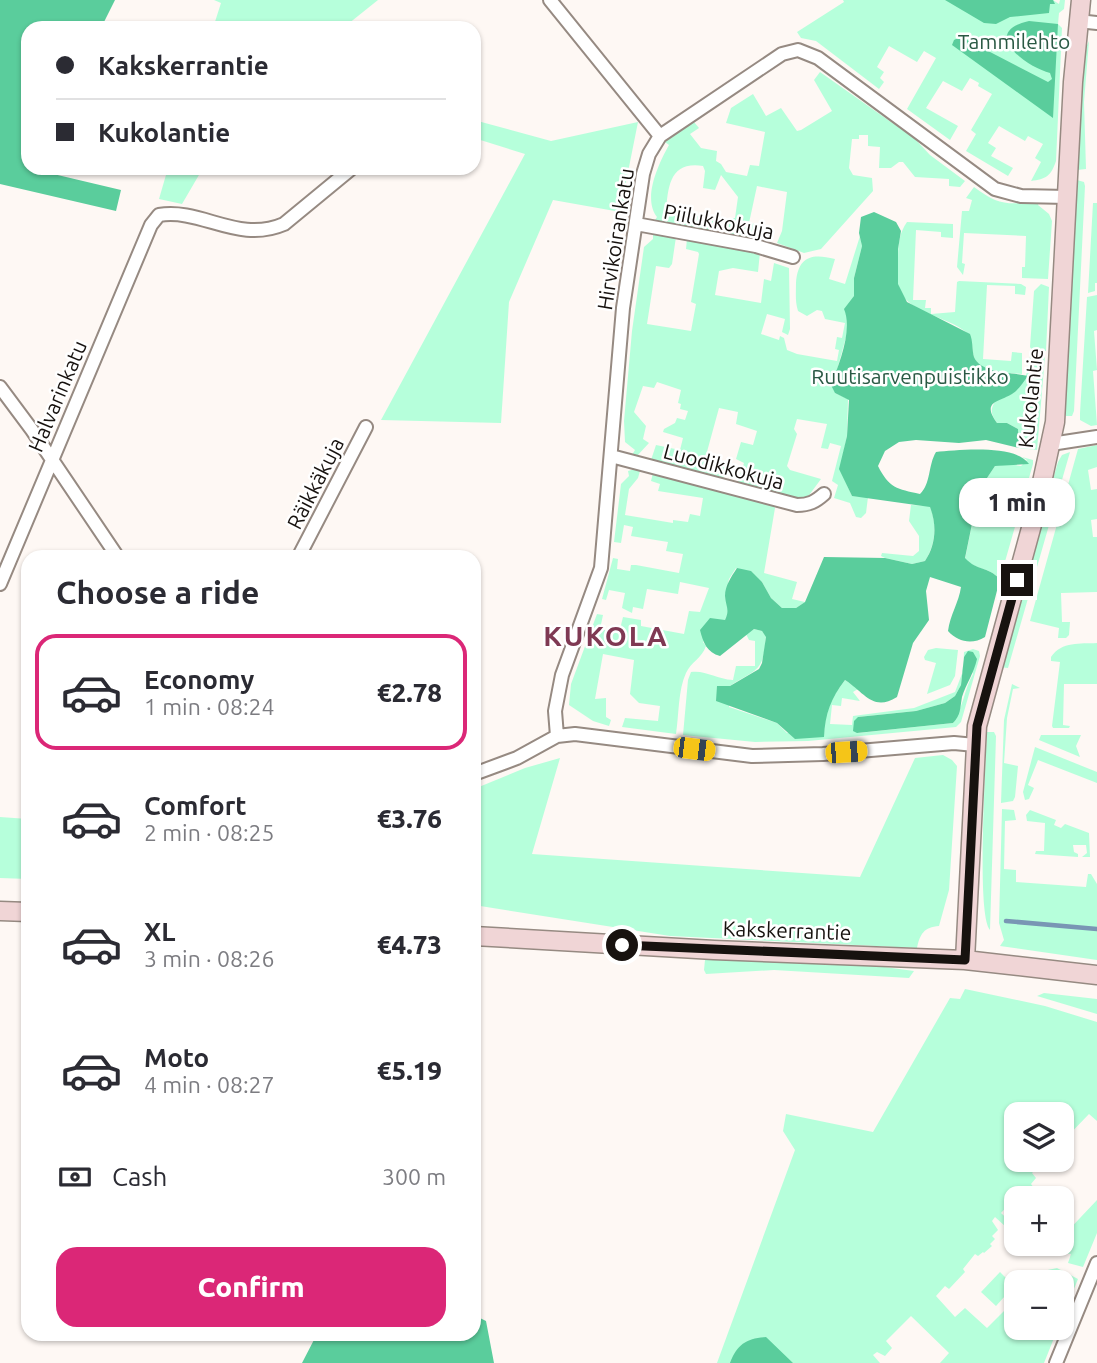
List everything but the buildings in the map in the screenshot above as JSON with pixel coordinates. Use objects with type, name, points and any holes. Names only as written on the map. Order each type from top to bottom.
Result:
[{"type":"street","points":[[550,0],[660,136],[782,54],[798,50],[818,58],[995,188],[1021,196],[1067,197]]},
{"type":"street","name":"Kukolantie","points":[[965,960],[977,726],[1036,510],[1055,422],[1081,0]]},
{"type":"street","points":[[1078,21],[1097,23]]},
{"type":"street","name":"Hirvikoirankatu","points":[[557,736],[555,711],[562,675],[601,568],[623,308],[643,174],[649,154],[660,136]]},
{"type":"street","name":"Halvarinkatu","points":[[0,584],[151,225],[159,215],[171,213],[242,230],[271,230],[284,224],[344,175]]},
{"type":"street","name":"Piilukkokuja","points":[[636,224],[756,246],[793,257]]},
{"type":"street","points":[[0,387],[113,550]]},
{"type":"street","name":"Räikkäkuja","points":[[302,550],[366,427]]},
{"type":"street","points":[[1051,444],[1097,437]]},
{"type":"street","name":"Luodikkokuja","points":[[611,456],[797,505],[816,502],[824,494]]},
{"type":"street","points":[[481,771],[517,758],[557,736],[575,734],[752,756],[836,753],[954,743],[975,745]]},
{"type":"street","points":[[0,911],[21,912]]},
{"type":"street","name":"Kakskerrantie","points":[[481,936],[714,950],[965,960],[1097,975]]},
{"type":"street","points":[[1056,1363],[1097,1263]]},
{"type":"green space","points":[[0,0],[115,0],[104,21],[21,21],[21,175],[58,175],[121,190],[116,211],[0,184]]},
{"type":"green space","points":[[214,0],[378,0],[352,21],[215,21],[221,3]]},
{"type":"green space","name":"Tammilehto","points":[[843,0],[1053,0],[1059,4],[1060,0],[1065,0],[1064,9],[1059,13],[1058,24],[1062,28],[1056,161],[1050,173],[1044,178],[1031,181],[1041,162],[1035,158],[1043,144],[1028,136],[1025,141],[999,126],[988,143],[996,148],[991,156],[1013,168],[1008,176],[966,151],[976,134],[971,130],[992,94],[970,78],[962,91],[943,81],[926,108],[958,126],[950,140],[907,109],[936,58],[924,51],[917,62],[889,46],[877,67],[884,72],[880,78],[884,82],[879,89],[816,41],[801,38],[797,32],[844,2]]},
{"type":"green space","points":[[945,0],[1053,0],[1055,4],[1050,4],[1049,13],[1010,17],[996,24],[984,23]]},
{"type":"green space","name":"Tammilehto","points":[[1029,21],[1058,24],[1053,118],[952,45],[958,38],[967,40],[1048,82],[1052,79],[1050,73],[1020,57],[1007,41],[1008,33],[1015,26]]},
{"type":"green space","points":[[1089,41],[1084,102],[1086,169],[1077,170],[1083,54]]},
{"type":"green space","points":[[820,72],[915,139],[930,155],[965,181],[960,187],[949,186],[949,179],[915,177],[903,162],[891,168],[879,168],[880,147],[868,146],[868,135],[859,135],[859,139],[852,139],[849,168],[853,175],[872,178],[873,191],[821,249],[804,253],[777,243],[782,231],[787,192],[757,186],[749,223],[755,224],[754,231],[748,239],[725,234],[727,218],[735,218],[738,197],[721,175],[715,190],[703,188],[703,166],[692,165],[677,172],[670,185],[666,212],[712,218],[714,221],[708,232],[655,220],[657,217],[651,200],[652,191],[657,171],[669,145],[665,142],[694,122],[699,128],[690,134],[701,148],[717,151],[716,161],[726,172],[747,176],[750,165],[759,166],[765,132],[726,123],[731,108],[753,94],[766,116],[781,108],[797,131],[801,130],[832,111],[814,80]]},
{"type":"green space","points":[[481,122],[551,141],[638,122],[623,197],[626,213],[553,200],[509,302],[501,423],[381,420],[525,154],[481,140]]},
{"type":"green space","points":[[166,175],[199,175],[182,204],[159,199]]},
{"type":"green space","points":[[1077,180],[1084,182],[1085,186],[1074,411],[1072,416],[1066,416],[1064,409]]},
{"type":"green space","points":[[974,187],[990,198],[1005,203],[1039,201],[1038,205],[1049,214],[1052,221],[1048,279],[1022,278],[1026,236],[964,233],[963,275],[957,267],[962,211],[969,211],[972,200],[966,198]]},
{"type":"green space","points":[[1093,203],[1097,203],[1097,283],[1095,291],[1088,293]]},
{"type":"green space","name":"Ruutisarvenpuistikko","points":[[874,212],[896,222],[901,231],[898,284],[907,302],[970,334],[974,357],[983,367],[1028,376],[1019,388],[991,406],[997,423],[1007,423],[1018,429],[1019,448],[986,440],[959,443],[916,440],[899,442],[885,451],[878,466],[882,473],[894,486],[920,494],[926,485],[936,452],[1000,451],[1012,453],[1029,464],[995,466],[979,490],[965,558],[1000,579],[985,637],[965,641],[948,631],[961,587],[930,577],[926,591],[929,620],[913,643],[897,697],[889,701],[875,702],[845,680],[830,707],[824,737],[795,739],[777,723],[716,701],[717,686],[730,686],[759,669],[766,637],[762,631],[754,629],[720,656],[706,646],[700,630],[710,618],[725,620],[726,589],[737,568],[751,571],[782,608],[796,608],[805,602],[824,557],[885,558],[912,564],[925,561],[931,548],[934,521],[930,507],[852,496],[839,469],[847,436],[849,400],[835,393],[831,385],[846,337],[844,309],[854,296],[854,278],[862,246],[859,233],[861,217]]},
{"type":"green space","points":[[907,222],[953,224],[953,238],[941,237],[941,232],[916,230],[913,300],[926,300],[925,308],[931,308],[931,314],[955,312],[959,281],[1021,284],[1026,287],[1025,295],[1015,294],[1015,286],[987,285],[983,359],[1011,361],[1012,352],[1022,353],[1022,374],[995,371],[982,366],[974,357],[966,332],[917,308],[902,294],[897,280],[898,247]]},
{"type":"green space","points":[[653,234],[676,237],[672,264],[669,268],[656,266],[647,324],[691,331],[696,304],[691,302],[699,254],[686,249],[687,239],[760,252],[758,272],[733,268],[719,271],[715,295],[761,303],[764,279],[771,281],[774,263],[789,268],[788,335],[782,332],[785,319],[767,314],[761,334],[779,340],[780,336],[784,338],[787,350],[797,354],[837,361],[837,337],[842,338],[845,323],[825,319],[822,311],[817,310],[807,316],[798,311],[797,274],[803,262],[808,259],[827,257],[835,259],[829,279],[845,284],[860,236],[862,246],[854,278],[848,330],[837,370],[835,393],[848,399],[847,436],[840,469],[852,496],[868,497],[866,513],[861,518],[856,517],[850,503],[834,498],[838,485],[832,481],[841,446],[830,443],[828,449],[821,448],[827,424],[797,419],[794,429],[797,434],[787,466],[790,470],[821,479],[807,498],[798,499],[737,484],[744,463],[736,459],[741,442],[753,445],[757,431],[736,424],[738,412],[719,408],[705,459],[726,466],[723,480],[651,460],[656,445],[680,450],[683,438],[663,432],[675,423],[677,418],[685,420],[688,411],[680,409],[681,404],[678,403],[681,390],[657,382],[654,388],[643,386],[634,412],[646,426],[643,439],[649,443],[636,457],[632,455],[635,450],[625,442],[624,421],[632,331],[644,247],[653,239]]},
{"type":"green space","points":[[1041,284],[1049,287],[1046,351],[1032,350],[1030,347],[1034,291]]},
{"type":"green space","points":[[1097,295],[1097,330],[1094,331],[1097,370],[1093,371],[1097,425],[1091,426],[1080,420],[1080,413],[1087,297]]},
{"type":"green space","points":[[1030,356],[1045,356],[1037,450],[1019,448],[1018,429],[1007,423],[997,423],[992,411],[997,399],[1012,394],[1022,384]]},
{"type":"green space","points":[[1097,445],[1097,467],[1088,470],[1091,490],[1097,489],[1097,519],[1091,520],[1093,537],[1097,537],[1097,592],[1061,593],[1062,622],[1070,622],[1069,635],[1066,638],[1058,638],[1059,628],[1030,621],[1078,449]]},
{"type":"green space","points":[[1070,452],[1008,668],[999,667],[1058,462],[1062,455]]},
{"type":"green space","points":[[1022,457],[1033,460],[1033,464],[1000,579],[965,559],[979,490],[995,466],[1021,466],[1027,460]]},
{"type":"green space","points":[[628,471],[640,471],[629,489],[625,515],[673,523],[673,520],[688,522],[690,514],[700,516],[703,498],[658,491],[660,484],[651,481],[653,473],[773,505],[775,508],[764,573],[797,582],[792,599],[805,602],[796,608],[782,608],[771,598],[762,582],[736,568],[729,579],[725,596],[729,612],[725,620],[703,642],[706,646],[704,650],[688,669],[683,680],[676,734],[622,727],[625,718],[658,721],[660,706],[639,703],[630,694],[634,660],[603,654],[595,699],[606,698],[606,717],[611,720],[609,726],[593,721],[569,705],[571,684],[597,614],[603,615],[600,629],[619,633],[623,617],[641,620],[641,626],[684,634],[689,611],[700,612],[709,588],[680,582],[678,594],[647,589],[643,609],[633,607],[632,613],[622,608],[625,593],[609,590],[606,600],[602,599],[613,558],[618,559],[617,569],[630,571],[631,565],[636,565],[679,573],[683,554],[666,551],[668,542],[631,536],[633,527],[624,525],[621,543],[614,542],[621,484],[629,476]]},
{"type":"green space","points":[[911,505],[930,506],[934,527],[929,555],[925,561],[912,564],[881,556],[882,553],[913,556],[919,551],[919,536],[909,521]]},
{"type":"green space","points":[[754,629],[762,631],[766,636],[763,657],[753,672],[730,686],[729,707],[777,723],[787,733],[824,722],[832,698],[845,680],[858,689],[853,692],[860,701],[842,698],[841,706],[832,705],[830,724],[852,725],[853,716],[914,708],[955,692],[962,673],[961,685],[955,696],[945,703],[916,711],[858,717],[858,733],[953,723],[973,674],[964,652],[973,649],[979,651],[980,656],[961,722],[956,727],[808,741],[755,742],[683,735],[691,672],[733,680],[736,666],[755,666],[755,641],[749,640],[746,634]]},
{"type":"green space","points":[[1097,643],[1097,684],[1064,684],[1063,725],[1070,726],[1053,728],[1060,662],[1051,661],[1051,657],[1066,646]]},
{"type":"green space","points":[[928,650],[958,650],[955,676],[950,685],[927,694],[936,663],[925,660],[924,657]]},
{"type":"green space","points":[[968,651],[973,652],[977,659],[962,697],[959,714],[953,723],[857,733],[853,731],[854,721],[858,717],[916,711],[945,703],[955,696],[961,685],[964,657]]},
{"type":"green space","points":[[1012,684],[1020,688],[1013,689],[1007,718],[1004,763],[1018,766],[1015,797],[1013,801],[1001,803],[1004,720]]},
{"type":"green space","points":[[987,732],[994,732],[996,736],[990,930],[983,897]]},
{"type":"green space","points":[[1041,735],[1081,735],[1076,746],[1080,757],[1039,740]]},
{"type":"green space","points":[[1035,747],[1097,772],[1097,783],[1038,760],[1028,785],[1034,788],[1029,799],[1025,800],[1023,792]]},
{"type":"green space","points":[[943,755],[957,766],[949,890],[939,926],[923,932],[917,948],[670,936],[481,906],[481,786],[525,768],[560,758],[532,854],[860,877],[915,758]]},
{"type":"green space","points":[[1002,809],[1014,810],[1016,820],[1005,821],[1004,869],[1016,870],[1016,882],[1086,887],[1088,874],[1091,874],[1097,884],[1097,960],[1000,946],[1004,940],[999,923]]},
{"type":"green space","points":[[1030,810],[1056,820],[1054,825],[1061,828],[1065,824],[1089,833],[1090,857],[1082,857],[1087,853],[1086,845],[1073,845],[1078,857],[1035,854],[1036,851],[1044,851],[1045,823],[1027,821],[1026,815]]},
{"type":"green space","points":[[0,817],[21,818],[21,879],[0,878]]},
{"type":"green space","points":[[738,958],[840,961],[914,971],[909,978],[774,970],[706,974],[704,970],[705,960]]},
{"type":"green space","points":[[965,989],[1045,1006],[1097,1022],[1097,1121],[1089,1114],[1074,1130],[1074,1102],[1004,1102],[1004,1172],[1033,1172],[1036,1178],[1031,1184],[1032,1186],[1004,1186],[1004,1210],[1001,1213],[1004,1216],[1004,1225],[995,1217],[992,1221],[998,1230],[992,1236],[995,1239],[990,1244],[992,1246],[978,1256],[975,1254],[963,1269],[965,1272],[949,1289],[945,1286],[936,1296],[955,1317],[965,1308],[987,1328],[1004,1311],[1004,1340],[1053,1340],[1044,1363],[940,1363],[949,1353],[911,1316],[886,1341],[892,1348],[885,1356],[877,1352],[873,1355],[880,1363],[717,1363],[795,1150],[783,1131],[786,1114],[873,1132],[950,998],[960,999]]},
{"type":"green space","points":[[1044,993],[1097,999],[1097,1014],[1037,996]]},
{"type":"green space","points":[[1097,1200],[1097,1233],[1083,1267],[1068,1263],[1070,1256],[1074,1256],[1074,1224]]},
{"type":"green space","points":[[1000,1272],[1004,1276],[1004,1297],[996,1306],[981,1292]]},
{"type":"green space","points":[[481,1318],[486,1321],[494,1363],[302,1363],[313,1341],[481,1341]]},
{"type":"green space","points":[[766,1337],[793,1363],[730,1363],[744,1343]]},
{"type":"waterway","points":[[1006,921],[1097,929]]},
{"type":"district","name":"KUKOLA","points":[[606,635]]},
{"type":"route","points":[[622,945],[965,960],[977,726],[1017,580]]}]
